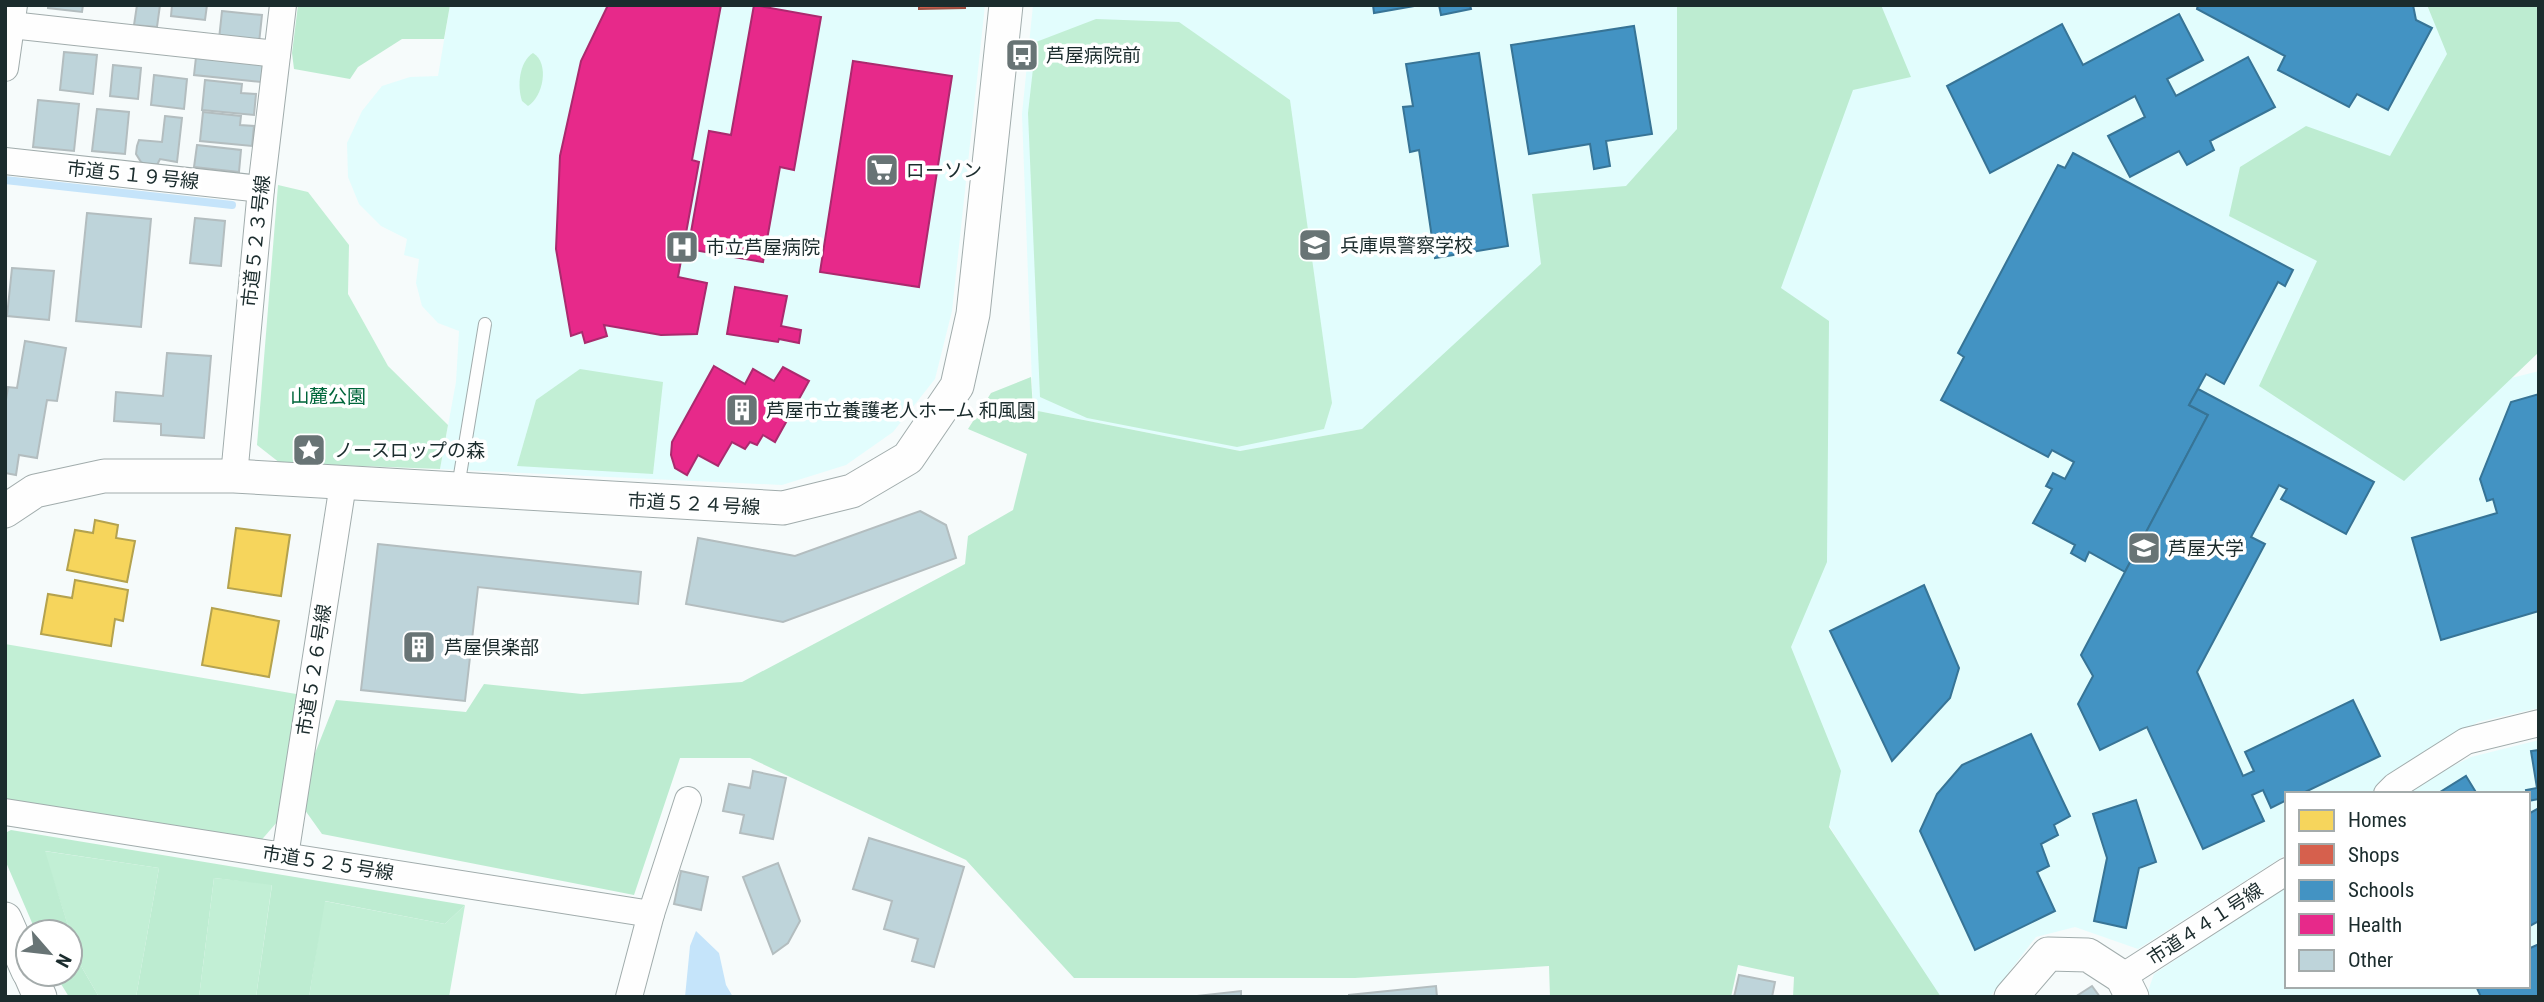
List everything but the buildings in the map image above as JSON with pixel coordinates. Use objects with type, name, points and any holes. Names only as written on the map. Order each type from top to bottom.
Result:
[{"type":"street","name":"市道５２３号線","points":[[234,476],[261,189],[283,5]]},
{"type":"street","name":"市道５２４号線","points":[[5,511],[35,491],[104,476],[234,476],[783,508],[852,491],[908,458],[957,386],[969,338],[1006,5]]},
{"type":"street","points":[[5,68],[13,15],[277,54]]},
{"type":"street","name":"市道５１９号線","points":[[5,162],[261,189]]},
{"type":"street","name":"市道５２６号線","points":[[285,856],[343,484]]},
{"type":"street","points":[[2389,792],[2466,741],[2539,723]]},
{"type":"street","points":[[629,997],[651,914],[688,800]]},
{"type":"street","name":"市道５２５号線","points":[[5,811],[651,914]]},
{"type":"street","name":"市道４４１号線","points":[[2127,987],[2285,872]]},
{"type":"street","points":[[5,919],[14,939]]},
{"type":"street","points":[[2011,997],[2048,954],[2088,955],[2127,987]]},
{"type":"lane","points":[[457,491],[485,324]]},
{"type":"shaded area","name":"市立芦屋病院","points":[[450,5],[985,5],[952,311],[935,379],[893,432],[846,465],[782,485],[440,469],[456,382],[459,331],[438,323],[422,306],[416,283],[419,259],[404,255],[407,239],[381,226],[359,204],[348,177],[347,143],[362,111],[382,86],[410,77],[438,76]]},
{"type":"shaded area","name":"芦屋大学","points":[[1033,5],[2444,5],[2461,84],[2460,391],[2539,371],[2539,708],[2478,722],[2395,773],[2374,792],[2285,792],[2285,855],[2138,949],[2075,927],[2036,937],[1990,997],[1932,997],[1756,704],[1362,429],[1240,451],[1033,410],[1022,114]]},
{"type":"shaded area","points":[[2539,740],[2539,997],[2151,997],[2148,991],[2154,974],[2285,887],[2285,988],[2530,988],[2530,792],[2405,792],[2471,757]]},
{"type":"shaded area","points":[[696,931],[719,953],[726,985],[733,997],[685,997],[690,946]]},
{"type":"green space","points":[[298,5],[450,5],[444,39],[402,39],[358,67],[350,79],[294,69],[292,53]]},
{"type":"green space","points":[[1881,5],[1911,77],[1853,90],[1781,288],[1829,321],[1827,562],[1791,647],[1841,771],[1829,827],[1941,997],[1793,997],[1794,977],[1738,965],[1731,997],[1550,997],[1549,966],[1355,978],[1074,978],[966,860],[750,758],[680,758],[634,895],[322,834],[297,799],[336,700],[466,712],[484,684],[582,694],[742,682],[965,564],[968,536],[1013,510],[1027,454],[968,429],[991,393],[1031,377],[1033,410],[1240,451],[1362,429],[1541,264],[1532,194],[1626,186],[1677,129],[1677,6]]},
{"type":"green space","points":[[2427,5],[2539,5],[2539,352],[2404,481],[2259,386],[2317,261],[2229,216],[2240,167],[2306,126],[2390,156],[2447,54]]},
{"type":"green space","points":[[1096,19],[1179,22],[1290,100],[1332,403],[1324,429],[1237,447],[1087,418],[1040,397],[1028,113],[1036,42]]},
{"type":"green space","points":[[533,53],[541,64],[543,80],[538,95],[528,106],[522,101],[520,82],[522,68]]},
{"type":"green space","name":"山麓公園","points":[[278,185],[308,192],[349,245],[348,294],[388,366],[448,425],[440,469],[280,463],[257,445]]},
{"type":"green space","points":[[580,369],[663,382],[653,474],[517,466],[536,400]]},
{"type":"green space","points":[[5,644],[302,695],[284,814],[258,844],[5,800]]},
{"type":"green space","points":[[11,830],[465,905],[445,924],[325,901],[309,997],[256,997],[272,885],[214,878],[199,997],[136,997],[159,868],[45,851],[66,918],[30,918],[5,860],[5,833]]},
{"type":"green space","points":[[44,851],[159,868],[136,997],[99,997],[84,971],[84,918],[66,918]]},
{"type":"green space","points":[[214,878],[272,884],[256,997],[199,997]]},
{"type":"green space","points":[[324,901],[445,924],[465,905],[449,997],[309,997]]},
{"type":"green space","points":[[84,971],[99,997],[69,997],[64,988],[84,988]]},
{"type":"waterway","points":[[5,180],[232,205]]},
{"type":"place","name":"芦屋病院前","points":[[1022,55]]},
{"type":"place","name":"ローソン","points":[[882,170]]},
{"type":"place","name":"兵庫県警察学校","points":[[1315,245]]},
{"type":"place","name":"市立芦屋病院","points":[[682,247]]},
{"type":"place","name":"芦屋市立養護老人ホーム 和風園","points":[[742,410]]},
{"type":"place","name":"ノースロップの森","points":[[309,450]]},
{"type":"place","name":"芦屋大学","points":[[2144,548]]},
{"type":"place","name":"芦屋倶楽部","points":[[419,647]]}]
